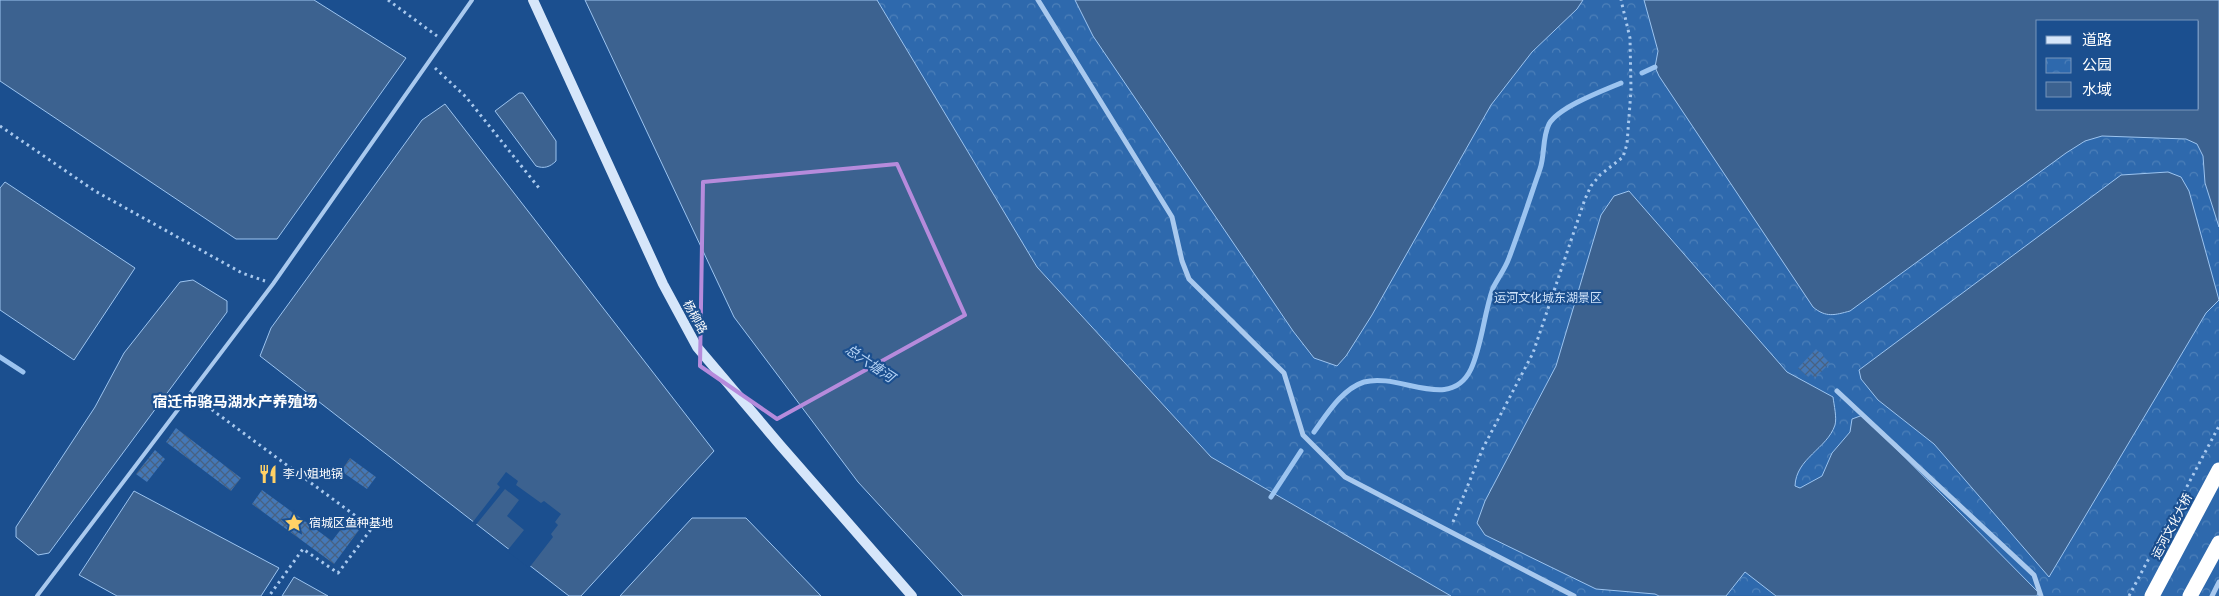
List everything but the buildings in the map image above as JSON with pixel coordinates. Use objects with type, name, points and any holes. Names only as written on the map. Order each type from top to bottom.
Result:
[{"type":"highway","name":"运河文化大桥","points":[[2152,596],[2219,470]]},
{"type":"highway","points":[[2190,596],[2219,543]]},
{"type":"street","name":"杨柳路","points":[[533,0],[663,284],[697,347],[912,596]]},
{"type":"street","points":[[1038,0],[1172,218],[1182,261],[1189,279],[1284,373],[1303,435],[1345,477],[1574,596]]},
{"type":"street","points":[[1836,392],[2034,575],[2041,596]]},
{"type":"street","points":[[2212,596],[2219,582]]},
{"type":"lane","points":[[37,596],[273,284],[472,0]]},
{"type":"path","points":[[388,0],[444,41]]},
{"type":"path","points":[[1449,532],[1483,448],[1533,353],[1585,198],[1591,186],[1600,175],[1623,157],[1628,144],[1631,90],[1630,38],[1622,0]]},
{"type":"path","points":[[429,62],[466,97],[540,188]]},
{"type":"path","points":[[0,126],[95,191],[242,273],[273,284]]},
{"type":"path","points":[[190,393],[345,510],[372,528],[338,573],[303,548],[269,596]]},
{"type":"path","points":[[2129,596],[2219,426]]},
{"type":"highlighted area","points":[[897,164],[965,315],[777,419],[700,366],[703,182]]},
{"type":"green space","name":"运河文化城东湖景区","points":[[877,0],[2219,0],[2219,596],[1451,596],[1211,457],[1037,267]]},
{"type":"water","points":[[0,0],[314,0],[406,58],[277,239],[236,239],[0,81]]},
{"type":"water","name":"总六塘河","points":[[585,0],[877,0],[1037,267],[1211,457],[1451,596],[963,596],[858,482],[734,317]]},
{"type":"water","points":[[1075,0],[1583,0],[1577,9],[1532,52],[1491,105],[1372,315],[1346,356],[1337,366],[1314,358],[1293,331],[1093,36]]},
{"type":"water","points":[[1644,0],[2219,0],[2219,227],[2205,183],[2203,156],[2197,144],[2186,139],[2102,136],[2085,141],[2066,153],[1850,311],[1835,314],[1822,313],[1813,307],[1659,76],[1655,67],[1658,51]]},
{"type":"water","points":[[519,93],[523,93],[556,141],[556,161],[549,166],[536,166],[495,111]]},
{"type":"water","points":[[445,104],[714,451],[581,596],[569,596],[260,356],[271,328],[422,120]]},
{"type":"water","points":[[2168,172],[2181,177],[2189,191],[2219,300],[2206,313],[2049,577],[1934,444],[1878,400],[1861,379],[1859,370],[2121,175]]},
{"type":"water","points":[[5,182],[135,268],[74,360],[0,310],[0,188]]},
{"type":"water","points":[[1629,191],[1787,372],[1833,397],[1836,415],[1835,425],[1826,441],[1801,468],[1795,486],[1800,488],[1822,476],[1832,453],[1850,432],[1852,419],[1863,415],[2038,592],[2037,596],[1776,596],[1745,572],[1726,596],[1659,596],[1655,594],[1596,589],[1485,535],[1477,523],[1485,501],[1556,366],[1601,215],[1614,196]]},
{"type":"water","points":[[193,280],[227,301],[227,312],[49,553],[38,555],[16,537],[16,527],[95,407],[124,353],[180,282]]},
{"type":"water","points":[[134,491],[279,568],[261,596],[117,596],[79,575]]},
{"type":"water","points":[[692,518],[746,518],[821,596],[620,596]]},
{"type":"water","points":[[294,577],[328,596],[282,596]]},
{"type":"pier","points":[[506,472],[518,481],[516,485],[541,503],[544,501],[561,514],[555,522],[558,525],[551,534],[553,537],[529,568],[507,551],[524,530],[507,516],[519,500],[505,489],[475,526],[472,523],[500,487],[497,484]]},
{"type":"waterway","points":[[1642,73],[1655,67]]},
{"type":"waterway","points":[[1314,432],[1342,396],[1356,385],[1364,382],[1378,380],[1437,390],[1450,388],[1462,382],[1475,360],[1493,288],[1506,266],[1540,169],[1545,135],[1549,124],[1571,106],[1621,83]]},
{"type":"waterway","points":[[0,357],[23,372]]},
{"type":"waterway","points":[[1271,497],[1301,451]]},
{"type":"place","name":"李小姐地锅","points":[[268,474]]},
{"type":"place","name":"宿城区鱼种基地","points":[[294,523]]},
{"type":"district","name":"宿迁市骆马湖水产养殖场","points":[[235,402]]}]
